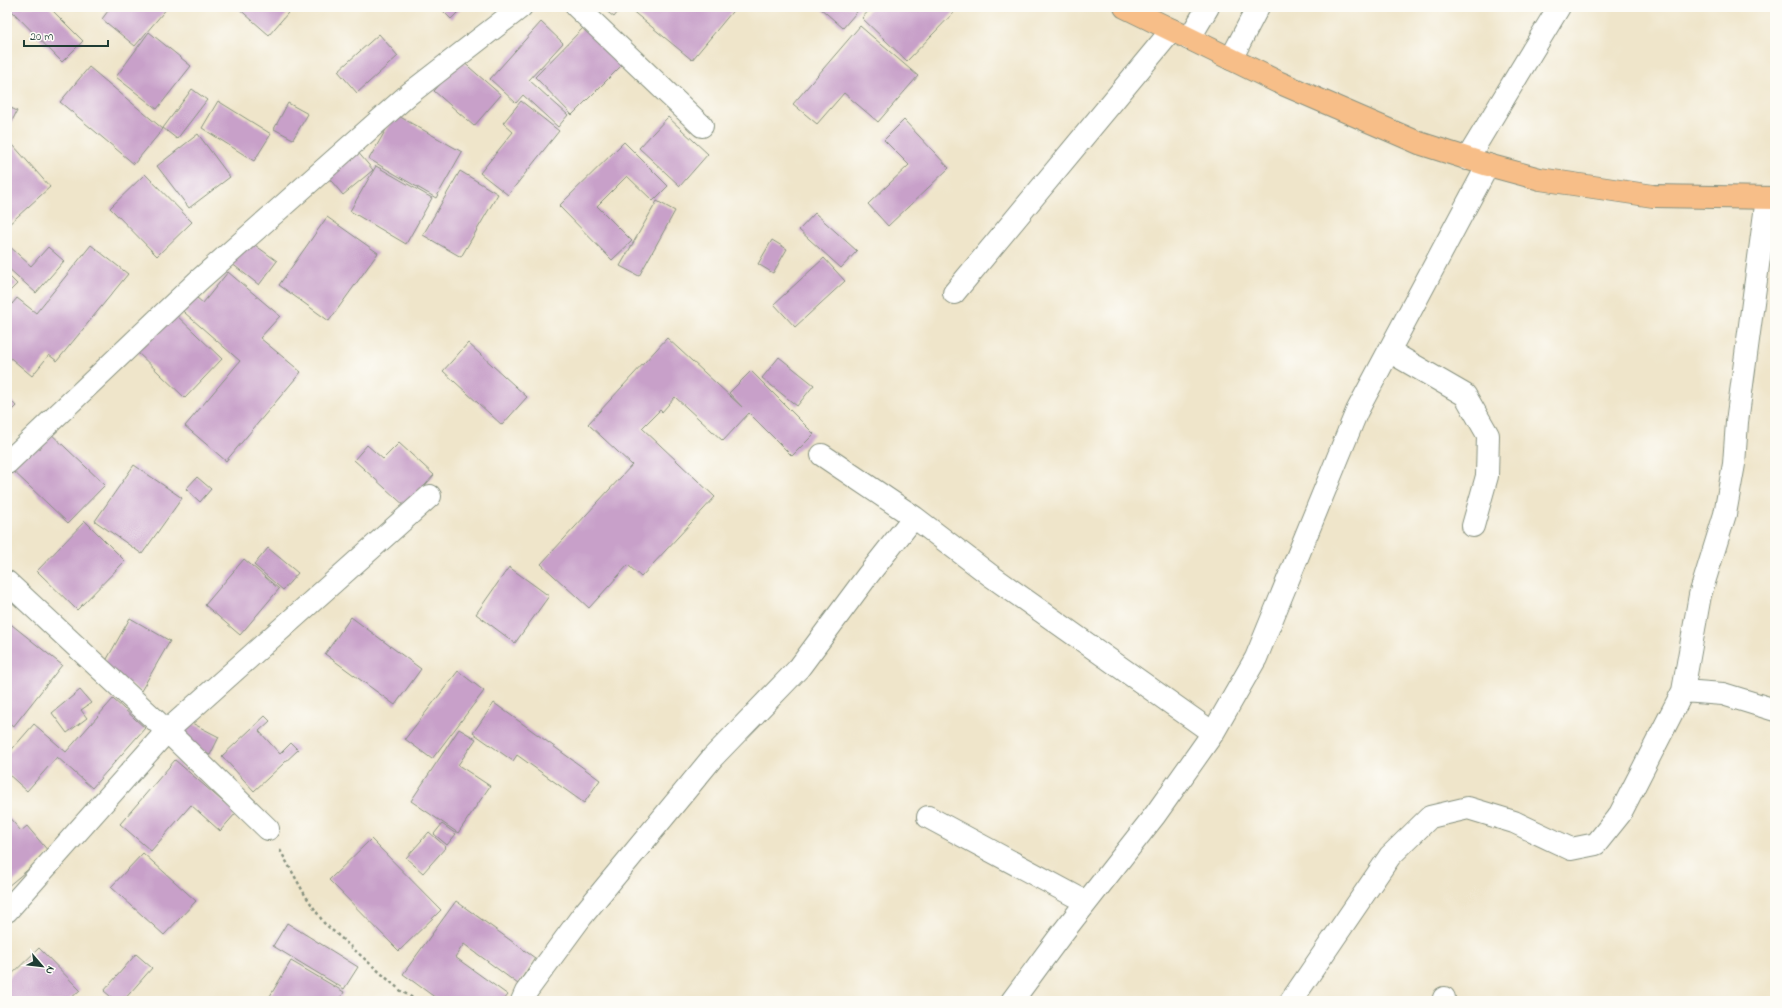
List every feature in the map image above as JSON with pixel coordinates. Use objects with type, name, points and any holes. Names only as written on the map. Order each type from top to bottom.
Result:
[{"type":"main road","points":[[1125,7],[1278,82],[1419,143],[1467,159],[1540,179],[1653,196],[1771,198]]},
{"type":"street","points":[[7,463],[198,281],[409,94],[521,7]]},
{"type":"street","points":[[577,7],[702,126]]},
{"type":"street","points":[[954,293],[1180,35],[1208,7]]},
{"type":"street","points":[[1231,59],[1258,7]]},
{"type":"street","points":[[1467,159],[1559,7]]},
{"type":"street","points":[[1012,1001],[1086,902],[1155,814],[1213,733],[1256,658],[1357,411],[1488,165]]},
{"type":"street","points":[[1291,1001],[1390,856],[1430,817],[1468,808],[1514,822],[1571,850],[1596,844],[1620,814],[1683,691],[1700,595],[1725,514],[1771,198]]},
{"type":"street","points":[[1389,350],[1465,395],[1488,435],[1487,476],[1473,526]]},
{"type":"street","points":[[822,455],[914,517],[990,576],[1213,733]]},
{"type":"street","points":[[7,911],[167,731],[430,496]]},
{"type":"street","points":[[522,1001],[526,992],[582,916],[713,757],[799,668],[868,575],[914,517]]},
{"type":"street","points":[[7,582],[167,731],[268,829]]},
{"type":"street","points":[[1683,691],[1723,694],[1775,710]]},
{"type":"street","points":[[928,817],[1086,902]]},
{"type":"path","points":[[268,829],[294,872],[305,895],[324,923],[401,991],[418,1001]]},
{"type":"building","points":[[8,7],[49,7],[83,41],[62,62]]},
{"type":"building","points":[[111,7],[168,7],[135,46],[102,19]]},
{"type":"building","points":[[237,7],[293,7],[269,35]]},
{"type":"building","points":[[439,7],[463,7],[451,19]]},
{"type":"building","points":[[601,7],[622,7],[614,17]]},
{"type":"building","points":[[632,7],[736,7],[692,60],[630,9]]},
{"type":"building","points":[[819,7],[861,7],[843,28]]},
{"type":"building","points":[[872,7],[958,8],[907,61],[862,18]]},
{"type":"building","points":[[541,22],[563,43],[529,80],[568,115],[558,127],[523,95],[516,103],[490,79]]},
{"type":"building","points":[[586,25],[624,63],[572,115],[535,77]]},
{"type":"building","points":[[860,26],[918,76],[878,122],[844,93],[817,124],[793,104]]},
{"type":"building","points":[[149,32],[191,66],[157,109],[116,77]]},
{"type":"building","points":[[379,34],[398,56],[357,93],[338,71]]},
{"type":"building","points":[[461,60],[501,95],[474,126],[434,91]]},
{"type":"building","points":[[89,67],[163,129],[134,164],[60,102]]},
{"type":"building","points":[[192,89],[207,100],[177,139],[163,128]]},
{"type":"building","points":[[218,101],[271,134],[254,161],[202,128]]},
{"type":"building","points":[[521,101],[559,131],[508,195],[480,173],[513,132],[503,123]]},
{"type":"building","points":[[288,103],[308,114],[293,139],[274,129]]},
{"type":"building","points":[[7,106],[17,111],[7,131]]},
{"type":"building","points":[[395,114],[462,152],[436,198],[369,159]]},
{"type":"building","points":[[668,117],[708,154],[680,186],[639,148]]},
{"type":"building","points":[[904,120],[949,168],[888,226],[868,204],[909,165],[884,140]]},
{"type":"building","points":[[198,134],[230,177],[189,208],[157,166]]},
{"type":"building","points":[[624,142],[668,186],[653,201],[627,176],[597,206],[632,241],[612,260],[559,206]]},
{"type":"building","points":[[13,145],[50,187],[7,226],[7,150]]},
{"type":"building","points":[[356,150],[373,170],[343,195],[327,176]]},
{"type":"building","points":[[376,166],[432,198],[406,244],[350,211]]},
{"type":"building","points":[[460,171],[498,194],[461,257],[423,235]]},
{"type":"building","points":[[145,174],[192,222],[157,256],[110,208]]},
{"type":"building","points":[[657,201],[675,211],[639,276],[620,266]]},
{"type":"building","points":[[815,213],[857,251],[841,268],[799,230]]},
{"type":"building","points":[[327,217],[378,253],[329,321],[279,285]]},
{"type":"building","points":[[248,240],[277,261],[259,285],[231,263]]},
{"type":"building","points":[[772,240],[787,249],[773,273],[758,264]]},
{"type":"building","points":[[7,244],[31,266],[48,247],[64,261],[36,293],[7,267]]},
{"type":"building","points":[[91,245],[128,274],[57,361],[49,355],[32,376],[7,355],[7,310],[17,298],[36,313]]},
{"type":"building","points":[[824,258],[845,281],[795,327],[774,304]]},
{"type":"building","points":[[228,272],[280,316],[260,338],[301,372],[226,461],[185,426],[240,361],[177,306],[189,291],[203,303]]},
{"type":"building","points":[[7,274],[17,284],[7,294]]},
{"type":"building","points":[[172,311],[222,359],[185,398],[135,350]]},
{"type":"building","points":[[667,338],[742,407],[729,393],[751,371],[814,434],[792,456],[749,413],[723,441],[675,397],[662,412],[660,410],[642,428],[715,497],[641,577],[628,565],[589,608],[541,564],[632,465],[588,424]]},
{"type":"building","points":[[468,343],[527,397],[502,425],[443,371]]},
{"type":"building","points":[[779,357],[814,385],[797,406],[762,378]]},
{"type":"building","points":[[7,396],[16,406],[7,415]]},
{"type":"building","points":[[47,430],[105,485],[68,523],[10,468]]},
{"type":"building","points":[[399,443],[434,475],[406,507],[354,460],[367,445],[383,459]]},
{"type":"building","points":[[134,465],[182,498],[142,554],[95,521]]},
{"type":"building","points":[[197,477],[211,489],[200,502],[186,489]]},
{"type":"building","points":[[85,521],[125,561],[77,610],[37,571]]},
{"type":"building","points":[[268,548],[298,573],[283,590],[254,565]]},
{"type":"building","points":[[244,559],[279,589],[240,635],[205,605]]},
{"type":"building","points":[[509,567],[549,596],[515,643],[476,614]]},
{"type":"building","points":[[351,617],[421,669],[395,705],[325,654]]},
{"type":"building","points":[[130,618],[170,641],[141,691],[102,668]]},
{"type":"building","points":[[7,621],[62,665],[13,727],[7,722]]},
{"type":"building","points":[[458,671],[484,691],[432,759],[405,739]]},
{"type":"building","points":[[80,690],[91,703],[81,710],[87,718],[67,733],[52,713]]},
{"type":"building","points":[[113,699],[145,728],[92,788],[57,757],[27,791],[7,773],[7,755],[34,724],[66,752]]},
{"type":"building","points":[[494,703],[600,780],[584,803],[517,755],[513,761],[473,733]]},
{"type":"building","points":[[265,716],[270,721],[259,731],[280,754],[291,743],[298,750],[254,791],[222,756]]},
{"type":"building","points":[[186,720],[219,737],[210,755],[177,737]]},
{"type":"building","points":[[459,729],[476,739],[458,765],[490,786],[458,833],[411,801]]},
{"type":"building","points":[[175,760],[236,813],[220,831],[191,805],[151,851],[120,824]]},
{"type":"building","points":[[7,815],[21,831],[27,826],[49,852],[7,887]]},
{"type":"building","points":[[442,824],[456,834],[447,845],[434,834]]},
{"type":"building","points":[[429,832],[446,847],[423,873],[406,858]]},
{"type":"building","points":[[371,839],[441,910],[399,951],[329,880]]},
{"type":"building","points":[[143,853],[196,901],[164,935],[111,887]]},
{"type":"building","points":[[456,901],[535,958],[518,984],[464,944],[455,957],[508,995],[503,1001],[440,1001],[403,974]]},
{"type":"building","points":[[287,923],[358,967],[344,989],[273,946]]},
{"type":"building","points":[[39,948],[80,990],[68,1001],[7,1001],[7,979]]},
{"type":"building","points":[[136,954],[152,968],[123,1001],[116,1001],[104,991]]},
{"type":"building","points":[[291,961],[344,992],[339,1001],[267,1001]]}]
